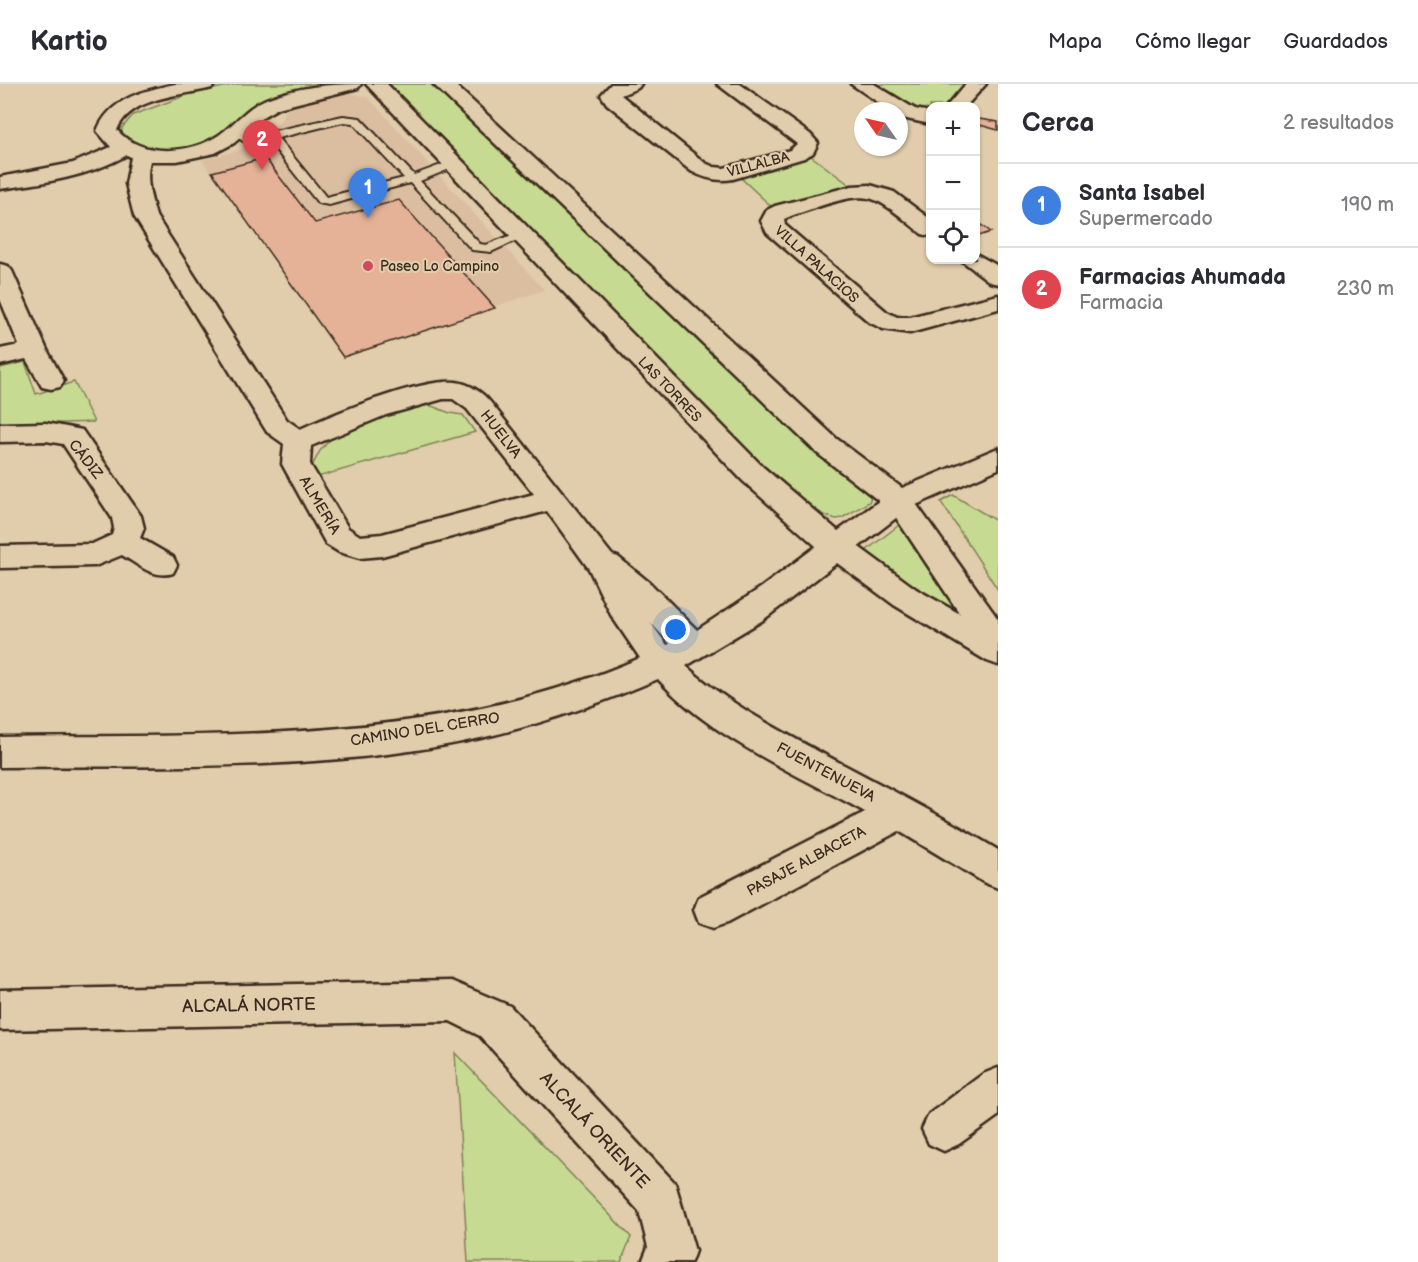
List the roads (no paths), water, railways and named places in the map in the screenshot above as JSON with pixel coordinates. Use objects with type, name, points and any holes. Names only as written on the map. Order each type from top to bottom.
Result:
[{"type":"street","points":[[205,84],[149,97],[134,103],[111,117],[107,131],[110,137],[133,151],[142,208],[170,259],[218,329],[273,420],[283,432],[298,441]]},
{"type":"street","points":[[0,183],[69,171],[133,151],[167,155],[210,148],[235,132],[270,104],[351,84]]},
{"type":"street","name":"LAS TORRES","points":[[376,84],[753,474],[837,547],[905,597],[998,652]]},
{"type":"street","points":[[443,84],[826,446],[899,501],[998,644]]},
{"type":"street","name":"VILLALBA","points":[[626,85],[612,92],[614,100],[703,170],[725,174],[797,154],[806,149],[808,143],[803,138],[727,84]]},
{"type":"street","points":[[960,102],[976,84]]},
{"type":"street","points":[[867,85],[909,114],[926,117]]},
{"type":"street","points":[[140,196],[167,155]]},
{"type":"street","name":"VILLA PALACIOS","points":[[926,226],[886,197],[863,190],[783,211],[772,218],[775,228],[885,321],[910,325],[998,302]]},
{"type":"street","points":[[979,264],[998,277]]},
{"type":"street","points":[[0,271],[34,350],[51,381]]},
{"type":"street","points":[[0,357],[34,350]]},
{"type":"street","name":"HUELVA","points":[[298,441],[330,426],[426,393],[455,391],[476,401],[599,559],[620,602],[661,663]]},
{"type":"street","name":"CÁDIZ","points":[[0,433],[46,432],[72,436],[126,516],[129,528],[124,542]]},
{"type":"street","name":"ALMERÍA","points":[[298,441],[296,464],[332,530],[343,541],[360,547],[382,545],[552,499]]},
{"type":"street","name":"CAMINO DEL CERRO","points":[[0,752],[280,746],[394,737],[476,723],[548,706],[661,663],[693,647],[761,606],[899,501],[998,458]]},
{"type":"street","points":[[0,557],[95,555],[124,542],[162,565]]},
{"type":"street","name":"HUELVA","points":[[599,559],[639,591],[693,647]]},
{"type":"street","name":"FUENTENUEVA","points":[[661,663],[719,713],[900,812],[998,871]]},
{"type":"street","name":"PASAJE ALBACETA","points":[[713,910],[900,812]]},
{"type":"street","name":"ALCALÁ NORTE","points":[[0,1010],[451,1001],[495,1021]]},
{"type":"street","name":"ALCALÁ ORIENTE","points":[[495,1021],[659,1198],[669,1256]]},
{"type":"street","points":[[944,1129],[998,1089]]},
{"type":"lane","points":[[235,132],[238,136],[249,140],[336,119],[356,120],[476,247],[487,249],[522,236]]},
{"type":"lane","points":[[271,136],[321,200],[329,201],[413,179],[453,164]]},
{"type":"place","name":"Farmacias Ahumada","points":[[262,170]]},
{"type":"place","name":"Santa Isabel","points":[[368,218]]},
{"type":"place","name":"Paseo Lo Campino","points":[[368,266]]}]
